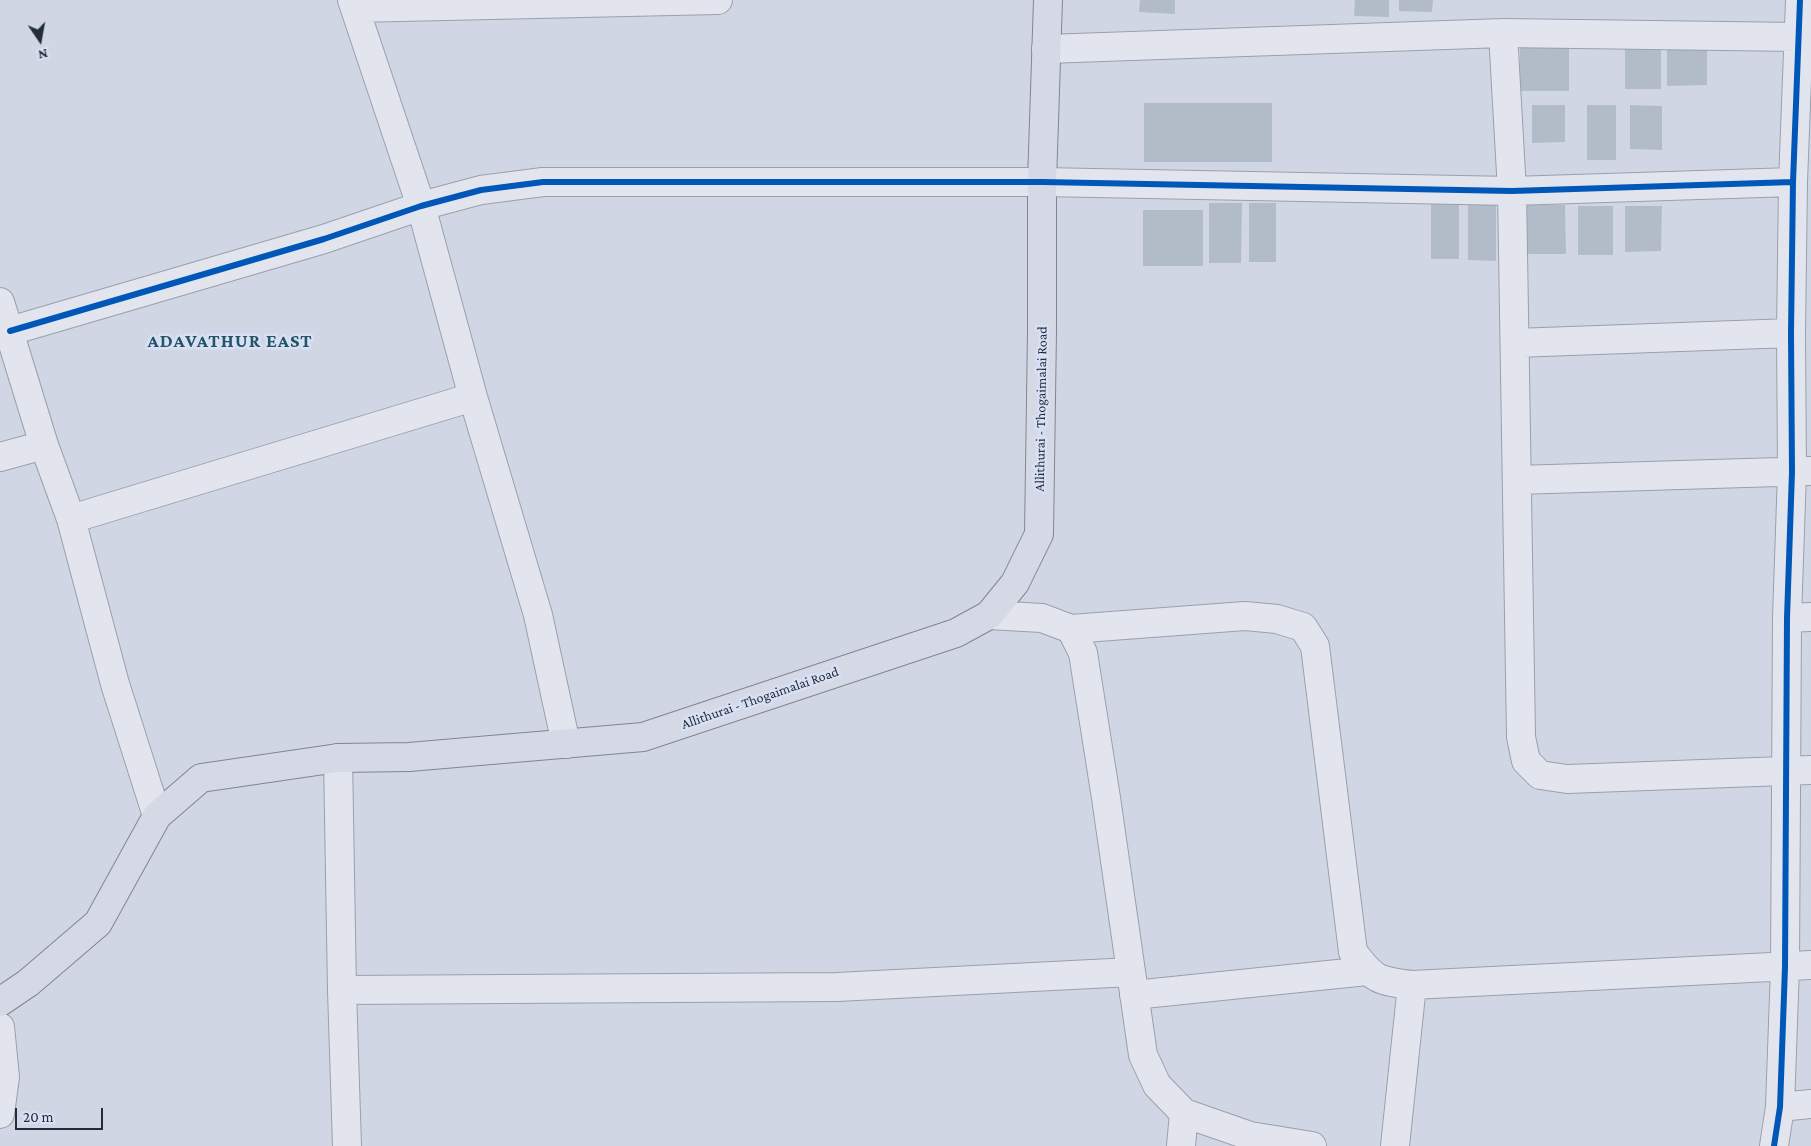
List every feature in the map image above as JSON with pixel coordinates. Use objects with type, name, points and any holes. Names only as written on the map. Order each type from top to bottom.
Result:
[{"type":"main road","name":"Allithurai - Thogaimalai Road","points":[[0,1002],[28,983],[98,923],[158,816],[201,778],[338,758],[410,758],[643,737],[956,633],[989,614],[1015,583],[1039,534],[1042,182],[1048,0]]},
{"type":"street","points":[[566,744],[538,615],[473,397],[421,206],[354,4],[718,0]]},
{"type":"street","points":[[1774,1146],[1798,966],[1801,471],[1791,333],[1793,182],[1800,0]]},
{"type":"street","points":[[1503,33],[1512,191],[1521,737],[1526,761],[1540,775],[1567,780],[1798,770]]},
{"type":"street","points":[[1046,49],[1503,33],[1798,37]]},
{"type":"street","points":[[10,332],[324,239],[421,206],[481,190],[543,182],[1042,182],[1512,191],[1793,182]]},
{"type":"street","points":[[0,302],[44,445],[71,519],[115,684],[158,816]]},
{"type":"street","points":[[1514,343],[1791,333]]},
{"type":"street","points":[[71,519],[473,397]]},
{"type":"street","points":[[0,457],[44,445]]},
{"type":"street","points":[[1517,480],[1801,471]]},
{"type":"street","points":[[989,614],[1042,618],[1071,629],[1245,616],[1277,618],[1303,627],[1315,646],[1353,952],[1367,971],[1384,982],[1412,986],[1798,966]]},
{"type":"street","points":[[1071,629],[1083,653],[1143,1055],[1157,1085],[1184,1113],[1250,1136],[1312,1146]]},
{"type":"street","points":[[338,758],[347,1146]]},
{"type":"street","points":[[342,990],[1133,983],[1367,971]]},
{"type":"street","points":[[1395,1146],[1412,986]]},
{"type":"street","points":[[0,1027],[6,1077],[0,1114]]},
{"type":"street","points":[[1780,1107],[1811,1104]]},
{"type":"street","points":[[1181,1146],[1184,1113]]},
{"type":"building","points":[[1140,0],[1175,0],[1175,14],[1139,12]]},
{"type":"building","points":[[1355,0],[1389,0],[1389,17],[1354,16]]},
{"type":"building","points":[[1399,0],[1433,0],[1432,12],[1399,11]]},
{"type":"building","points":[[1625,39],[1661,39],[1661,89],[1625,89]]},
{"type":"building","points":[[1520,40],[1569,40],[1569,91],[1520,91]]},
{"type":"building","points":[[1707,40],[1707,85],[1667,86],[1667,41]]},
{"type":"building","points":[[1144,103],[1272,103],[1272,162],[1144,162]]},
{"type":"building","points":[[1532,105],[1565,105],[1565,142],[1532,143]]},
{"type":"building","points":[[1587,105],[1616,105],[1616,160],[1587,160]]},
{"type":"building","points":[[1630,105],[1662,106],[1662,150],[1630,149]]},
{"type":"building","points":[[1431,199],[1459,199],[1459,259],[1431,259]]},
{"type":"building","points":[[1468,199],[1496,199],[1496,261],[1468,260]]},
{"type":"building","points":[[1209,203],[1242,203],[1241,263],[1209,263]]},
{"type":"building","points":[[1249,203],[1276,203],[1276,262],[1249,262]]},
{"type":"building","points":[[1524,205],[1565,205],[1566,254],[1524,254]]},
{"type":"building","points":[[1578,206],[1613,206],[1613,255],[1578,255]]},
{"type":"building","points":[[1625,206],[1662,206],[1661,251],[1625,252]]},
{"type":"building","points":[[1143,210],[1203,210],[1203,266],[1143,266]]},
{"type":"cycle path","points":[[1774,1146],[1780,1107],[1785,967],[1787,618],[1792,472],[1793,182],[1800,0]]},
{"type":"cycle path","points":[[10,331],[324,239],[421,206],[481,190],[543,182],[1042,182],[1512,191],[1793,182]]},
{"type":"district","name":"ADAVATHUR EAST","points":[[230,341]]}]
